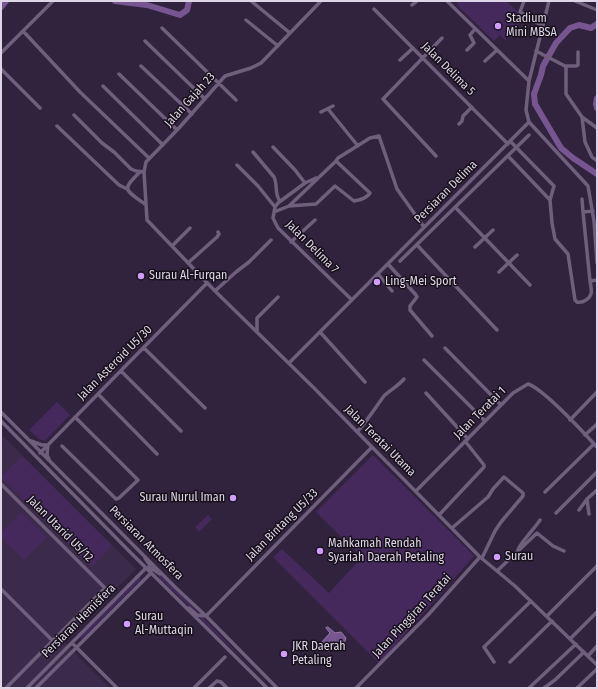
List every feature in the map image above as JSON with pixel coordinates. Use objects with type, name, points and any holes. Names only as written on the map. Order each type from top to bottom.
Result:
[{"type":"street","points":[[1,53],[53,1]]},
{"type":"street","points":[[251,1],[290,33]]},
{"type":"street","name":"Jalan Gajah 23","points":[[152,226],[147,220],[142,172],[149,158],[192,114],[219,82],[229,74],[256,66],[261,63],[321,1]]},
{"type":"street","points":[[412,5],[417,1]]},
{"type":"street","points":[[524,1],[520,12],[543,26]]},
{"type":"street","points":[[550,1],[529,81],[526,110],[529,122],[586,185],[596,221],[597,263]]},
{"type":"street","points":[[575,1],[595,10]]},
{"type":"street","points":[[449,2],[529,81]]},
{"type":"street","name":"Jalan Delima 5","points":[[374,9],[554,186],[550,200]]},
{"type":"street","points":[[246,20],[278,46]]},
{"type":"street","points":[[162,28],[236,100]]},
{"type":"street","points":[[467,50],[474,43],[470,35],[476,29]]},
{"type":"street","points":[[23,32],[80,92],[149,158]]},
{"type":"street","points":[[436,156],[383,99],[442,38]]},
{"type":"street","points":[[145,41],[205,99]]},
{"type":"street","points":[[400,60],[413,48]]},
{"type":"street","points":[[485,61],[497,50]]},
{"type":"street","points":[[536,52],[565,66],[578,65],[578,52]]},
{"type":"street","points":[[141,66],[192,114]]},
{"type":"street","points":[[565,66],[566,94],[582,117],[597,128]]},
{"type":"street","points":[[1,69],[40,108]]},
{"type":"street","points":[[119,74],[177,130]]},
{"type":"street","points":[[103,86],[163,145]]},
{"type":"street","points":[[322,112],[333,106]]},
{"type":"street","points":[[459,124],[462,121],[463,116],[472,107]]},
{"type":"street","points":[[328,109],[358,146]]},
{"type":"street","points":[[74,115],[102,143],[131,168],[142,172],[128,185],[127,189]]},
{"type":"street","points":[[582,117],[586,142],[592,157],[597,161]]},
{"type":"street","name":"Persiaran Delima","points":[[289,363],[529,122]]},
{"type":"street","points":[[57,126],[119,185],[127,189],[145,204]]},
{"type":"street","points":[[400,261],[529,135]]},
{"type":"street","points":[[289,206],[338,158],[370,138],[379,136],[397,189],[424,227]]},
{"type":"street","points":[[273,147],[306,183]]},
{"type":"street","points":[[253,152],[276,180],[276,195],[280,201]]},
{"type":"street","points":[[508,156],[550,200],[555,240],[568,254],[575,300],[577,302],[582,302],[591,296],[582,199]]},
{"type":"street","points":[[274,212],[289,206],[316,204],[335,186],[354,201],[360,200],[369,194],[368,190],[336,161]]},
{"type":"street","points":[[238,165],[275,207]]},
{"type":"street","name":"Jalan Delima 7","points":[[319,176],[280,201],[275,207],[273,218],[274,223],[291,242],[352,300]]},
{"type":"street","points":[[455,207],[530,285]]},
{"type":"street","points":[[583,212],[593,211]]},
{"type":"street","points":[[291,242],[315,220]]},
{"type":"street","name":"Jalan Teratai Utama","points":[[152,226],[481,557],[571,638],[597,665]]},
{"type":"street","points":[[172,246],[190,228]]},
{"type":"street","points":[[475,247],[493,230]]},
{"type":"street","points":[[188,263],[217,237],[219,234],[218,232]]},
{"type":"street","points":[[215,291],[249,262],[271,240]]},
{"type":"street","points":[[417,245],[497,330]]},
{"type":"street","points":[[499,272],[517,255]]},
{"type":"street","points":[[388,264],[416,295],[417,297],[410,306],[410,310],[432,336]]},
{"type":"street","points":[[378,274],[392,291]]},
{"type":"street","points":[[590,281],[597,280]]},
{"type":"street","name":"Jalan Asteroid U5/30","points":[[36,457],[207,283]]},
{"type":"street","points":[[257,332],[257,318],[278,297]]},
{"type":"street","points":[[320,332],[365,382]]},
{"type":"street","points":[[144,348],[205,408]]},
{"type":"street","points":[[445,348],[501,405]]},
{"type":"street","points":[[424,360],[485,421]]},
{"type":"street","points":[[121,371],[181,431]]},
{"type":"street","points":[[357,432],[364,425],[385,396],[404,380]]},
{"type":"street","name":"Jalan Teratai 1","points":[[416,491],[513,393],[528,384],[570,420],[596,446]]},
{"type":"street","points":[[570,420],[597,392]]},
{"type":"street","points":[[426,393],[466,440],[484,465],[484,467],[439,515]]},
{"type":"street","points":[[98,394],[157,454]]},
{"type":"street","name":"Persiaran Atmosfera","points":[[1,412],[277,688]]},
{"type":"street","points":[[62,446],[116,499],[120,498],[138,480],[75,417]]},
{"type":"street","name":"Persiaran Atmosfera","points":[[1,420],[146,568],[267,688]]},
{"type":"street","points":[[585,435],[597,424]]},
{"type":"street","points":[[28,440],[42,445],[48,445],[47,455],[50,461]]},
{"type":"street","points":[[545,492],[596,446]]},
{"type":"street","name":"Jalan Bintang U5/33","points":[[206,616],[372,447]]},
{"type":"street","points":[[556,513],[597,472]]},
{"type":"street","name":"Jalan Pinggiran Teratai","points":[[356,688],[428,615],[481,557],[501,522],[523,496],[523,494],[504,477],[488,497],[452,528]]},
{"type":"street","name":"Jalan Utarid U5/12","points":[[1,484],[105,588],[53,641]]},
{"type":"street","points":[[580,510],[587,499],[597,490]]},
{"type":"street","points":[[587,499],[589,514]]},
{"type":"street","points":[[518,550],[519,545],[540,520]]},
{"type":"street","points":[[497,571],[537,533],[553,546],[564,551]]},
{"type":"street","points":[[128,539],[144,557],[151,568],[176,588]]},
{"type":"street","points":[[547,616],[597,566]]},
{"type":"street","points":[[146,568],[151,568]]},
{"type":"street","name":"Persiaran Hemisfera","points":[[27,688],[146,568]]},
{"type":"street","points":[[151,568],[151,573]]},
{"type":"street","name":"Persiaran Hemisfera","points":[[36,688],[151,573]]},
{"type":"street","points":[[1,589],[53,641],[6,688]]},
{"type":"street","points":[[177,599],[197,615],[206,616]]},
{"type":"street","points":[[494,662],[484,647],[531,601]]},
{"type":"street","points":[[571,638],[597,612]]},
{"type":"street","points":[[510,662],[552,621]]},
{"type":"street","points":[[72,643],[117,688]]},
{"type":"street","points":[[529,688],[576,644]]},
{"type":"street","points":[[194,688],[225,657],[226,650],[224,645]]},
{"type":"street","points":[[588,656],[597,646]]},
{"type":"street","points":[[544,688],[555,680],[584,652]]},
{"type":"street","points":[[225,657],[232,656],[237,658]]},
{"type":"street","points":[[577,688],[597,669]]},
{"type":"street","points":[[260,681],[261,672]]},
{"type":"street","points":[[255,676],[265,676]]},
{"type":"street","points":[[209,688],[217,680],[227,688]]},
{"type":"shaded area","name":"Stadium Mini MBSA","points":[[458,1],[506,1],[525,18],[505,40],[500,35],[494,41],[457,5]]},
{"type":"shaded area","points":[[57,402],[70,415],[45,441],[39,439],[29,430]]},
{"type":"shaded area","points":[[1,434],[136,569],[63,641],[110,688],[1,688]]},
{"type":"shaded area","points":[[373,455],[474,556],[379,663],[273,557],[282,549],[329,593],[362,557],[316,512]]},
{"type":"shaded area","points":[[22,456],[112,546],[92,567],[1,477]]},
{"type":"shaded area","points":[[21,512],[47,537],[24,560],[1,537],[1,533]]},
{"type":"shaded area","points":[[208,515],[212,519],[199,532],[195,527]]},
{"type":"shaded area","points":[[159,576],[161,576],[199,613],[197,613],[159,578]]},
{"type":"shaded area","points":[[140,577],[141,579],[82,639],[80,638],[80,637]]},
{"type":"shaded area","points":[[199,617],[202,617],[254,670],[213,630]]},
{"type":"shaded area","points":[[328,627],[335,633],[341,632],[346,638],[344,644],[336,645],[329,651],[324,649],[320,644],[330,633],[326,628]]},
{"type":"waterway","points":[[1,7],[6,1]]},
{"type":"waterway","points":[[115,1],[147,5],[180,15],[187,10],[189,1]]},
{"type":"waterway","points":[[597,24],[591,28],[579,25],[570,28],[556,43],[543,66],[534,94],[535,104],[561,148],[597,174]]},
{"type":"waterway","points":[[597,98],[597,108]]},
{"type":"place","name":"Stadium Mini MBSA","points":[[498,26]]},
{"type":"place","name":"Surau Al-Furqan","points":[[141,276]]},
{"type":"place","name":"Ling-Mei Sport","points":[[377,282]]},
{"type":"place","name":"Surau Nurul Iman","points":[[233,498]]},
{"type":"place","name":"Mahkamah Rendah Syariah Daerah Petaling","points":[[320,551]]},
{"type":"place","name":"Surau","points":[[497,557]]},
{"type":"place","name":"Surau Al-Muttaqin","points":[[127,624]]},
{"type":"place","name":"JKR Daerah Petaling","points":[[284,654]]}]
